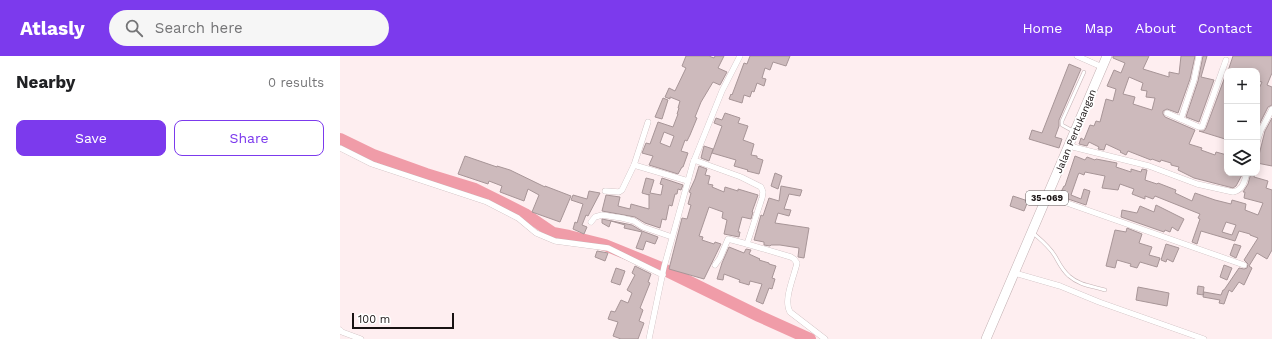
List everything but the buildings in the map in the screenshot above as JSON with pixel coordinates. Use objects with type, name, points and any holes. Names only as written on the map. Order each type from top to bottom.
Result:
[{"type":"main road","name":"Jalan Pertukangan","points":[[986,339],[1107,56]]},
{"type":"street","points":[[649,339],[663,271],[694,160],[722,91],[740,56]]},
{"type":"street","points":[[1077,56],[1102,67]]},
{"type":"street","points":[[1181,119],[1194,80],[1199,56]]},
{"type":"street","points":[[1167,114],[1199,127],[1203,125],[1226,60]]},
{"type":"street","points":[[1258,140],[1272,109]]},
{"type":"street","points":[[605,191],[619,192],[622,190],[634,164],[648,122]]},
{"type":"street","points":[[1069,146],[1149,166],[1197,184],[1233,192],[1242,188],[1246,176]]},
{"type":"street","points":[[340,148],[372,164],[487,202],[518,218],[536,232],[555,241],[608,248],[663,271]]},
{"type":"street","points":[[694,160],[742,177],[761,187],[763,192],[762,198],[747,244]]},
{"type":"street","points":[[634,164],[688,181]]},
{"type":"street","points":[[1047,196],[1244,265]]},
{"type":"street","points":[[591,222],[595,217],[602,215],[622,218],[634,221],[643,227],[672,238]]},
{"type":"street","points":[[715,265],[720,258],[728,239],[794,259],[797,264],[787,299],[787,308],[790,312],[825,339]]},
{"type":"street","points":[[1015,273],[1060,286],[1099,302],[1204,339]]},
{"type":"street","points":[[340,330],[361,339]]},
{"type":"lane","points":[[1075,132],[1062,125],[1062,121],[1084,72]]},
{"type":"lane","points":[[1032,231],[1046,244],[1060,266],[1069,276],[1082,284],[1104,290]]},
{"type":"waterway","points":[[340,139],[373,155],[426,174],[475,189],[525,214],[553,233],[605,245],[659,267],[810,339]]}]
